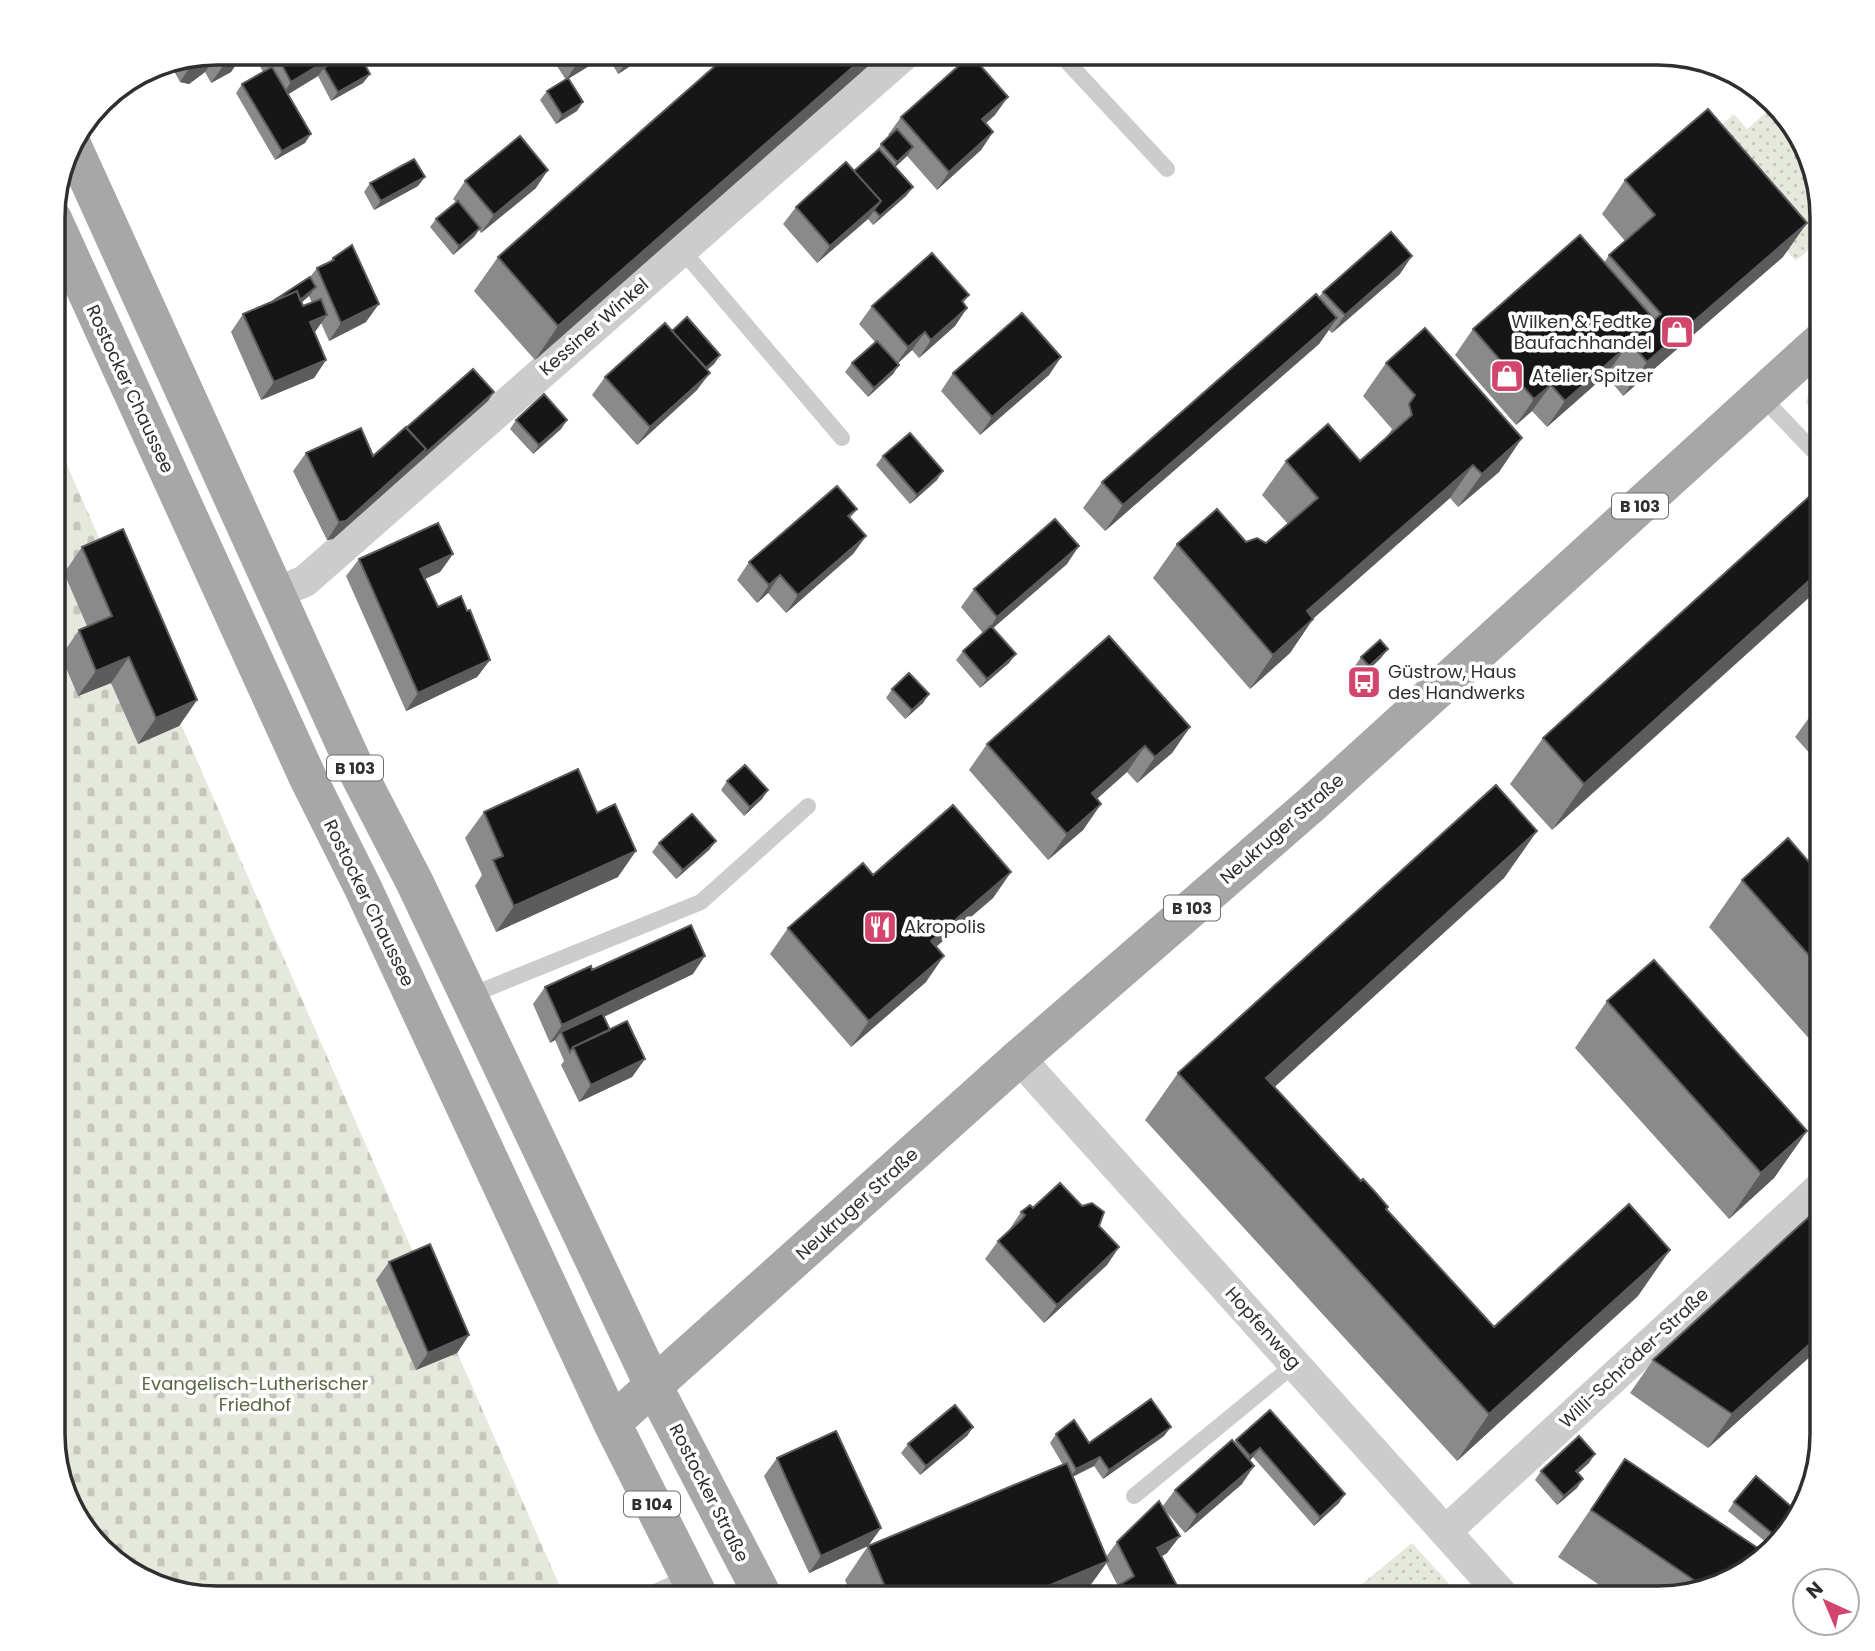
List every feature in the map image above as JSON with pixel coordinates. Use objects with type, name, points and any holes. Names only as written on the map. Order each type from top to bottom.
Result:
[{"type":"main road","name":"B 103","points":[[77,156],[354,765],[468,996],[654,1387]]},
{"type":"main road","name":"Rostocker Chaussee","points":[[65,245],[308,778],[363,888],[612,1423],[681,1586]]},
{"type":"main road","name":"Neukruger Straße","points":[[612,1423],[1019,1058],[1314,803],[1810,351]]},
{"type":"main road","name":"Rostocker Straße","points":[[654,1387],[758,1586]]},
{"type":"street","name":"Kessiner Winkel","points":[[276,593],[305,581],[891,65]]},
{"type":"street","name":"Hopfenweg","points":[[1019,1058],[1494,1586]]},
{"type":"street","name":"Willi-Schröder-Straße","points":[[1446,1531],[1810,1197]]},
{"type":"lane","points":[[1071,65],[1167,169]]},
{"type":"lane","points":[[682,250],[842,438]]},
{"type":"lane","points":[[1761,396],[1810,447]]},
{"type":"lane","points":[[468,996],[701,902],[808,806]]},
{"type":"lane","points":[[1134,1496],[1295,1364]]},
{"type":"green space","points":[[1768,111],[1785,132],[1799,159],[1810,207],[1810,249],[1796,261],[1695,147],[1734,114],[1747,129]]},
{"type":"green space","points":[[1810,388],[1810,407],[1806,403]]},
{"type":"green space","name":"Evangelisch-Lutherischer Friedhof","points":[[65,460],[560,1586],[207,1586],[187,1583],[159,1575],[124,1555],[96,1527],[76,1492],[65,1444]]},
{"type":"green space","points":[[1412,1543],[1451,1586],[1360,1586]]},
{"type":"building","points":[[282,65],[319,65],[291,82]]},
{"type":"building","points":[[329,65],[365,65],[370,74],[338,92],[324,68]]},
{"type":"building","points":[[716,65],[855,65],[558,326],[498,257]]},
{"type":"building","points":[[960,65],[980,65],[1008,97],[982,119],[993,132],[949,172],[901,117]]},
{"type":"building","points":[[272,67],[311,134],[282,151],[242,84]]},
{"type":"building","points":[[568,78],[583,102],[562,115],[547,91]]},
{"type":"building","points":[[1708,109],[1807,223],[1647,362],[1629,341],[1661,314],[1609,255],[1655,215],[1625,180]]},
{"type":"building","points":[[897,129],[913,147],[897,162],[881,144]]},
{"type":"building","points":[[520,136],[548,170],[494,215],[465,181]]},
{"type":"building","points":[[879,149],[913,187],[880,216],[874,210],[881,201],[854,171]]},
{"type":"building","points":[[414,159],[425,177],[381,201],[370,183]]},
{"type":"building","points":[[846,162],[881,201],[830,246],[796,207]]},
{"type":"building","points":[[458,201],[480,228],[459,246],[436,219]]},
{"type":"building","points":[[1391,232],[1412,256],[1345,315],[1323,292]]},
{"type":"building","points":[[1580,235],[1654,319],[1565,401],[1551,385],[1534,399],[1473,329]]},
{"type":"building","points":[[352,245],[379,304],[341,323],[317,268],[334,260],[333,258]]},
{"type":"building","points":[[932,253],[969,295],[962,301],[967,308],[931,340],[925,332],[908,347],[872,306]]},
{"type":"building","points":[[310,277],[316,287],[300,300],[297,291],[270,303]]},
{"type":"building","points":[[297,291],[303,306],[321,299],[327,315],[310,322],[326,360],[274,382],[243,314]]},
{"type":"building","points":[[1316,294],[1337,318],[1123,505],[1102,482]]},
{"type":"building","points":[[1022,313],[1061,357],[992,417],[953,373]]},
{"type":"building","points":[[687,317],[720,355],[706,368],[672,331]]},
{"type":"building","points":[[665,323],[710,373],[650,427],[605,377]]},
{"type":"building","points":[[1425,328],[1522,438],[1482,474],[1473,465],[1307,611],[1313,619],[1273,655],[1177,544],[1217,509],[1246,542],[1257,538],[1266,543],[1318,498],[1286,461],[1328,424],[1360,461],[1412,415],[1409,404],[1415,395],[1386,363]]},
{"type":"building","points":[[877,341],[899,365],[874,388],[852,363]]},
{"type":"building","points":[[473,369],[494,392],[420,458],[426,449],[406,428]]},
{"type":"building","points":[[544,394],[567,420],[539,445],[516,420]]},
{"type":"building","points":[[406,427],[426,449],[346,521],[339,522],[306,453],[361,428],[373,456]]},
{"type":"building","points":[[910,433],[943,471],[917,495],[883,456]]},
{"type":"building","points":[[837,486],[857,509],[848,516],[866,536],[798,595],[780,575],[769,585],[749,562]]},
{"type":"building","points":[[1810,496],[1810,580],[1584,784],[1543,738]]},
{"type":"building","points":[[1055,519],[1079,546],[997,617],[974,589]]},
{"type":"building","points":[[438,523],[453,554],[420,569],[438,607],[461,596],[467,611],[470,610],[490,660],[418,693],[359,559]]},
{"type":"building","points":[[123,529],[197,700],[156,718],[129,657],[96,671],[79,630],[112,616],[82,547]]},
{"type":"building","points":[[991,626],[1016,654],[987,679],[963,651]]},
{"type":"building","points":[[1109,636],[1190,727],[1155,757],[1145,746],[1092,793],[1101,804],[1067,834],[987,744]]},
{"type":"building","points":[[1380,640],[1388,649],[1369,666],[1361,657]]},
{"type":"building","points":[[909,673],[929,694],[912,710],[892,689]]},
{"type":"building","points":[[745,765],[768,790],[750,807],[727,781]]},
{"type":"building","points":[[578,769],[597,813],[615,804],[636,851],[514,906],[493,860],[503,856],[484,812]]},
{"type":"building","points":[[1496,785],[1537,831],[1266,1078],[1361,1181],[1363,1179],[1375,1192],[1388,1207],[1386,1209],[1494,1327],[1629,1204],[1670,1250],[1489,1414],[1178,1073]]},
{"type":"building","name":"Akropolis","points":[[953,805],[1011,872],[931,941],[944,956],[869,1021],[788,928],[863,863],[873,875]]},
{"type":"building","points":[[692,814],[716,841],[683,870],[659,843]]},
{"type":"building","points":[[1788,838],[1810,863],[1810,956],[1742,880]]},
{"type":"building","points":[[691,925],[705,956],[562,1025],[545,987],[591,966],[592,970]]},
{"type":"building","points":[[1654,960],[1807,1131],[1761,1173],[1607,1001]]},
{"type":"building","points":[[602,1013],[610,1030],[573,1047],[570,1052],[561,1032]]},
{"type":"building","points":[[627,1021],[645,1059],[591,1085],[573,1047]]},
{"type":"building","points":[[1060,1183],[1082,1206],[1092,1203],[1104,1212],[1099,1226],[1119,1247],[1057,1305],[998,1241],[1022,1219],[1025,1215],[1021,1212],[1030,1205],[1033,1208]]},
{"type":"building","points":[[1810,1216],[1810,1344],[1732,1414],[1653,1360]]},
{"type":"building","points":[[430,1244],[469,1335],[428,1353],[389,1262]]},
{"type":"building","points":[[1151,1399],[1171,1427],[1109,1470],[1100,1457],[1076,1469],[1056,1434],[1074,1420],[1089,1443]]},
{"type":"building","points":[[955,1405],[973,1427],[926,1466],[908,1444]]},
{"type":"building","points":[[1270,1410],[1345,1494],[1320,1517],[1260,1448],[1250,1456],[1236,1440]]},
{"type":"building","points":[[836,1431],[881,1528],[821,1556],[777,1458]]},
{"type":"building","points":[[1579,1436],[1595,1454],[1576,1471],[1583,1479],[1564,1496],[1541,1471]]},
{"type":"building","points":[[1232,1440],[1254,1466],[1197,1515],[1175,1490]]},
{"type":"building","points":[[1625,1459],[1758,1549],[1725,1571],[1696,1581],[1591,1510]]},
{"type":"building","points":[[1067,1463],[1108,1561],[1048,1586],[885,1586],[868,1546]]},
{"type":"building","points":[[1756,1476],[1792,1507],[1773,1534],[1734,1502]]},
{"type":"building","points":[[1159,1501],[1180,1536],[1157,1548],[1177,1586],[1117,1586],[1134,1576],[1117,1542]]},
{"type":"place","name":"Wilken & Fedtke Baufachhandel","points":[[1677,332]]},
{"type":"place","name":"Atelier Spitzer","points":[[1507,376]]},
{"type":"place","name":"Güstrow, Haus des Handwerks","points":[[1364,682]]},
{"type":"place","name":"Akropolis","points":[[880,927]]}]
